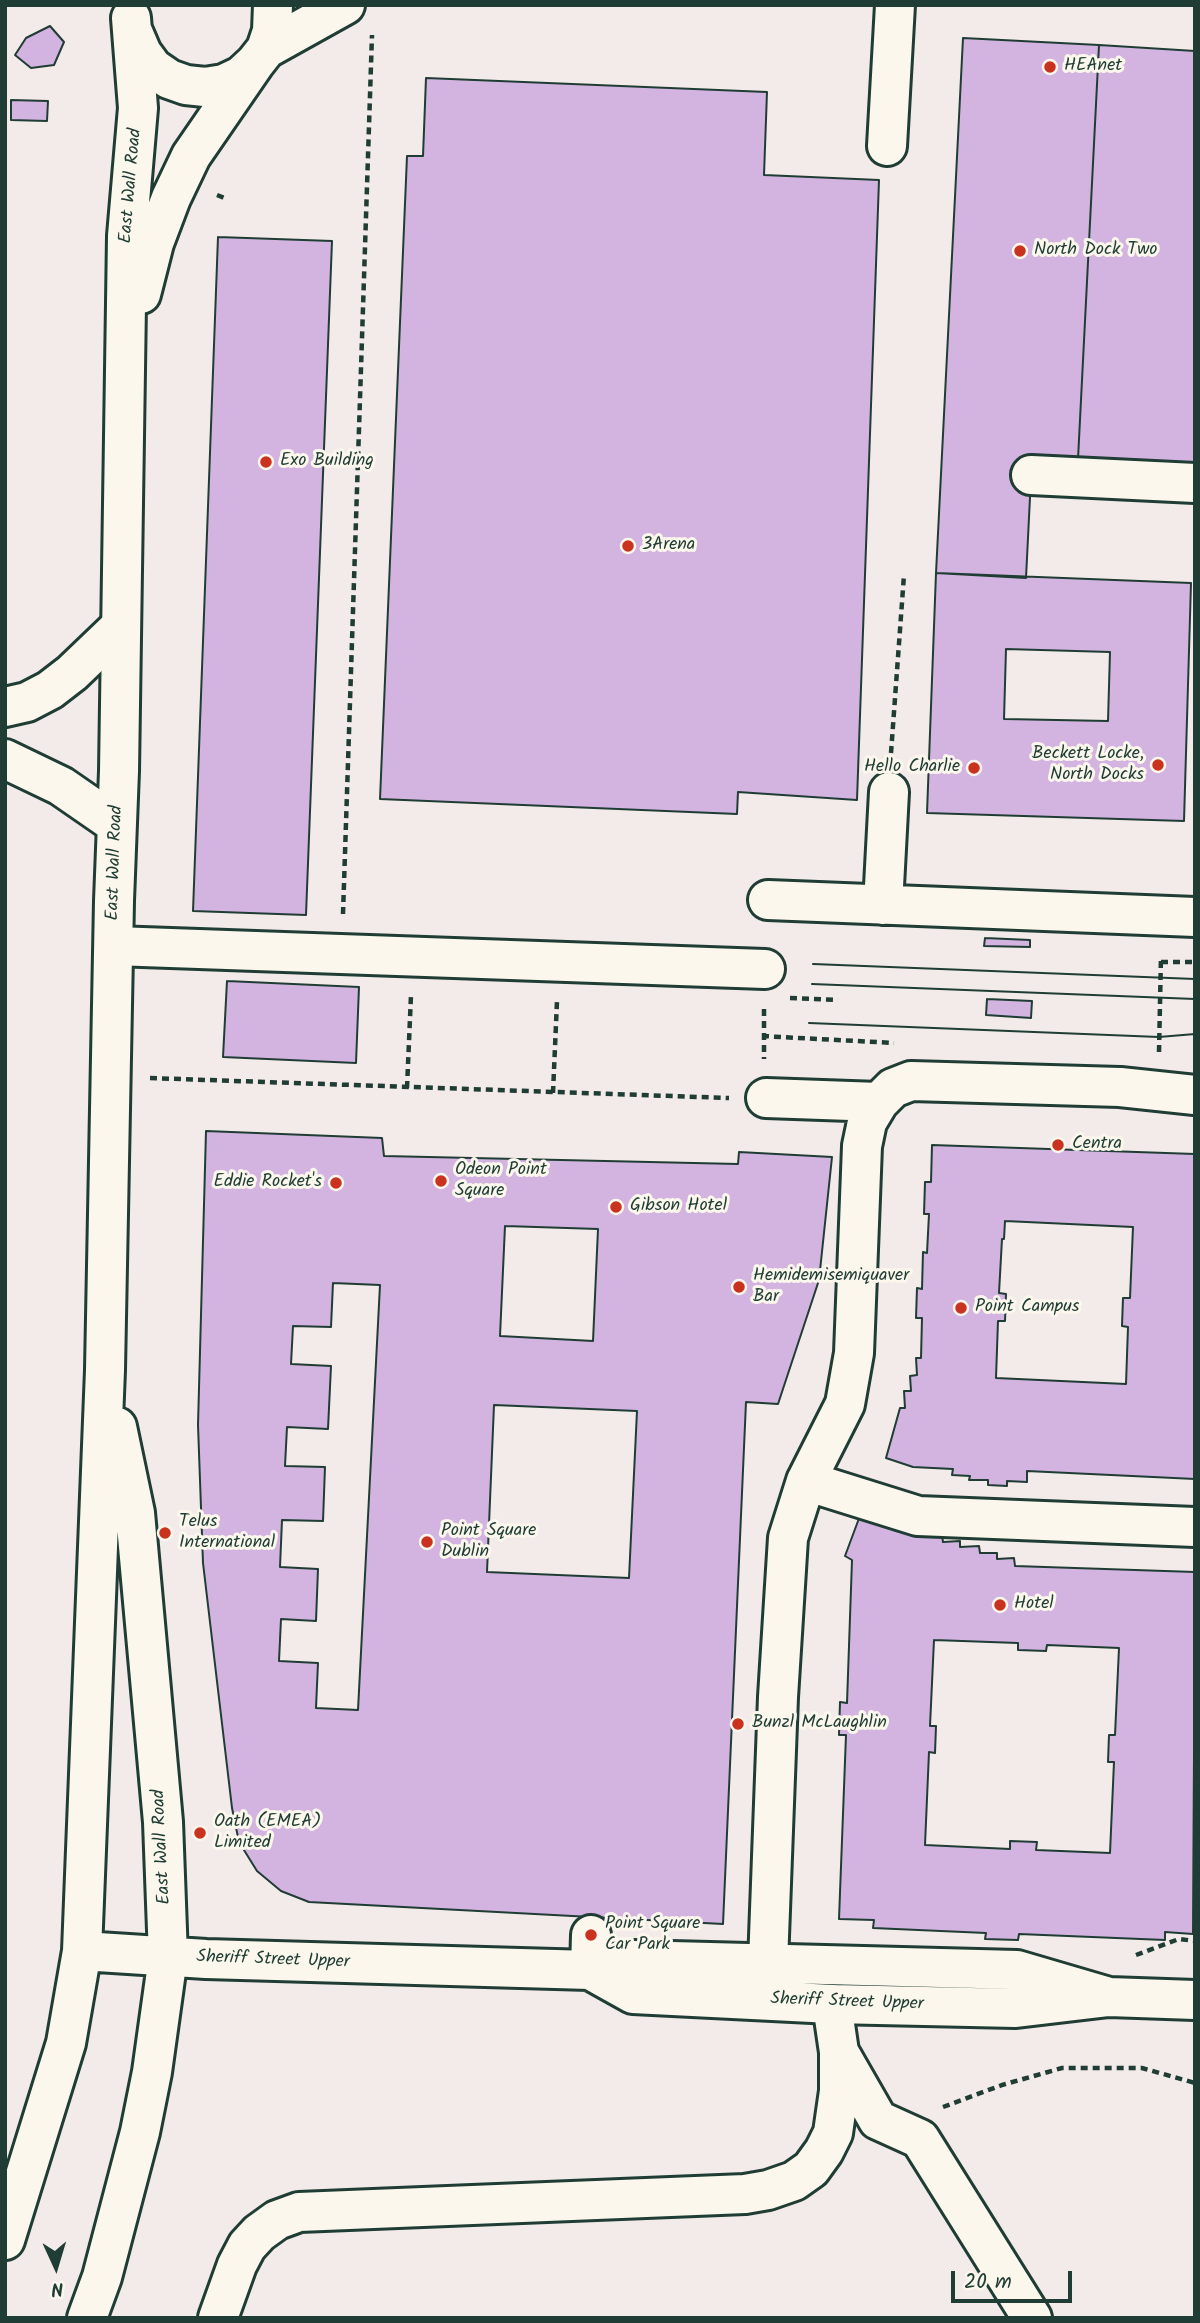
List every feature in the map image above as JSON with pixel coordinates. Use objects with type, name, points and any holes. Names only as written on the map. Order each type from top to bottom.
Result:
[{"type":"main road","points":[[131,11],[134,36],[153,68],[169,79],[186,85],[205,87],[224,84],[241,76],[261,56],[272,31],[273,5]]},
{"type":"main road","points":[[887,146],[895,5]]},
{"type":"main road","name":"East Wall Road","points":[[5,2240],[66,2043],[82,1951],[105,1370],[119,771],[127,236],[138,108],[131,11]]},
{"type":"main road","points":[[261,56],[359,15]]},
{"type":"main road","name":"East Wall Road","points":[[125,355],[154,243],[171,198],[191,156],[261,56]]},
{"type":"main road","points":[[1031,475],[1124,470],[1195,483]]},
{"type":"main road","points":[[5,707],[27,702],[50,690],[72,673],[120,626]]},
{"type":"main road","points":[[5,759],[61,786],[116,824]]},
{"type":"main road","points":[[883,905],[889,792]]},
{"type":"main road","points":[[768,900],[1195,917]]},
{"type":"main road","points":[[114,946],[559,961],[773,984]]},
{"type":"main road","points":[[768,1963],[778,1697],[788,1538],[806,1481],[845,1404],[854,1353],[862,1146],[867,1122],[880,1101],[893,1088],[911,1080],[1120,1087],[1195,1095]]},
{"type":"main road","points":[[766,1098],[880,1101]]},
{"type":"main road","name":"East Wall Road","points":[[87,2318],[102,2277],[140,2132],[152,2072],[168,1957],[163,1822],[135,1513],[105,1370]]},
{"type":"main road","points":[[806,1481],[918,1516],[1195,1527]]},
{"type":"main road","name":"Sheriff Street Upper","points":[[82,1951],[168,1957],[590,1952],[633,1960],[1017,1970],[1109,1997]]},
{"type":"main road","name":"Sheriff Street Upper","points":[[590,1952],[633,1994],[832,2004],[1016,2008],[1109,1997],[1195,2000]]},
{"type":"main road","points":[[218,2318],[237,2264],[247,2246],[277,2220],[299,2212],[745,2194],[794,2181],[811,2169],[833,2133],[839,2091],[839,2052],[832,2004]]},
{"type":"main road","points":[[839,2052],[878,2120],[920,2139],[1032,2318]]},
{"type":"path","points":[[341,954],[359,15]]},
{"type":"path","points":[[889,792],[904,575]]},
{"type":"path","points":[[1156,955],[1161,955],[1159,1060]]},
{"type":"path","points":[[407,1087],[413,956]]},
{"type":"path","points":[[553,1093],[559,961]]},
{"type":"path","points":[[1161,962],[1195,962]]},
{"type":"path","points":[[773,984],[838,1000]]},
{"type":"path","points":[[111,1077],[710,1099],[766,1098]]},
{"type":"path","points":[[920,2139],[944,2106],[1002,2085],[1062,2068],[1142,2068],[1195,2083]]},
{"type":"building","points":[[50,26],[64,42],[54,65],[31,68],[15,55],[26,38]]},
{"type":"building","name":"North Dock Two","points":[[963,38],[1099,45],[1078,459],[1032,457],[1026,578],[936,573]]},
{"type":"building","points":[[1099,45],[1195,51],[1195,465],[1078,459]]},
{"type":"building","name":"3Arena","points":[[426,78],[767,92],[764,175],[879,180],[857,800],[738,792],[737,814],[380,799],[407,156],[423,156]]},
{"type":"building","points":[[11,100],[48,101],[47,121],[11,120]]},
{"type":"building","name":"Exo Building","points":[[218,237],[332,241],[306,915],[193,911]]},
{"type":"building","points":[[936,573],[1191,583],[1184,821],[927,813]],"holes":[[[1006,649],[1110,652],[1108,721],[1004,719]]]},
{"type":"building","points":[[985,938],[1030,940],[1030,947],[984,946]]},
{"type":"building","points":[[227,981],[359,987],[356,1063],[223,1057]]},
{"type":"building","points":[[987,999],[1032,1001],[1031,1018],[986,1015]]},
{"type":"building","name":"Point Square Dublin","points":[[206,1131],[382,1138],[384,1156],[738,1164],[739,1152],[832,1157],[819,1280],[778,1404],[746,1402],[723,1924],[309,1902],[281,1891],[257,1871],[239,1842],[232,1808],[203,1563],[198,1425]],"holes":[[[505,1226],[598,1229],[593,1341],[500,1336]],[[333,1283],[380,1285],[358,1710],[316,1708],[318,1663],[279,1661],[281,1619],[316,1621],[318,1569],[280,1567],[282,1520],[323,1521],[325,1467],[285,1466],[287,1427],[328,1429],[331,1366],[291,1364],[293,1326],[331,1327]],[[494,1405],[637,1411],[629,1578],[487,1572]]]},
{"type":"building","name":"Point Campus","points":[[932,1145],[1195,1154],[1195,1479],[1027,1471],[1027,1482],[1007,1481],[1007,1486],[988,1485],[988,1480],[969,1480],[970,1476],[952,1475],[953,1469],[913,1467],[886,1458],[900,1408],[905,1408],[904,1391],[911,1391],[910,1376],[917,1375],[916,1358],[921,1358],[922,1318],[916,1318],[917,1288],[922,1289],[923,1252],[927,1253],[929,1214],[924,1214],[925,1182],[931,1182]],"holes":[[[1005,1221],[1133,1227],[1130,1298],[1123,1298],[1122,1326],[1128,1327],[1126,1384],[996,1378],[998,1321],[1005,1321],[1006,1294],[999,1293]]]},
{"type":"building","points":[[861,1513],[925,1528],[926,1536],[942,1535],[943,1542],[960,1541],[960,1547],[979,1546],[980,1553],[997,1553],[997,1559],[1014,1558],[1015,1566],[1195,1572],[1193,1934],[1165,1932],[1165,1940],[1019,1934],[1018,1940],[985,1939],[986,1933],[873,1928],[874,1920],[839,1919],[846,1735],[839,1735],[840,1702],[847,1703],[852,1560],[845,1556]],"holes":[[[934,1640],[1018,1643],[1018,1650],[1046,1651],[1047,1645],[1119,1648],[1115,1735],[1109,1735],[1108,1762],[1114,1762],[1110,1853],[1036,1850],[1037,1842],[1010,1841],[1010,1849],[925,1845],[929,1752],[935,1753],[936,1726],[930,1726]]]},
{"type":"tram line","points":[[813,964],[1195,979]]},
{"type":"tram line","points":[[812,984],[1195,999]]},
{"type":"tram line","points":[[809,1023],[1159,1037],[1195,1034]]},
{"type":"place","name":"HEAnet","points":[[1050,67]]},
{"type":"place","name":"North Dock Two","points":[[1020,251]]},
{"type":"place","name":"Exo Building","points":[[266,462]]},
{"type":"place","name":"3Arena","points":[[628,546]]},
{"type":"place","name":"Beckett Locke, North Docks","points":[[1158,765]]},
{"type":"place","name":"Hello Charlie","points":[[974,768]]},
{"type":"place","name":"Centra","points":[[1058,1145]]},
{"type":"place","name":"Odeon Point Square","points":[[441,1181]]},
{"type":"place","name":"Eddie Rocket's","points":[[336,1183]]},
{"type":"place","name":"Gibson Hotel","points":[[616,1207]]},
{"type":"place","name":"Hemidemisemiquaver Bar","points":[[739,1287]]},
{"type":"place","name":"Point Campus","points":[[961,1308]]},
{"type":"place","name":"Telus International","points":[[165,1533]]},
{"type":"place","name":"Point Square Dublin","points":[[427,1542]]},
{"type":"place","name":"Hotel","points":[[1000,1605]]},
{"type":"place","name":"Bunzl McLaughlin","points":[[738,1724]]},
{"type":"place","name":"Oath (EMEA) Limited","points":[[200,1833]]},
{"type":"place","name":"Point Square Car Park","points":[[591,1935]]}]
